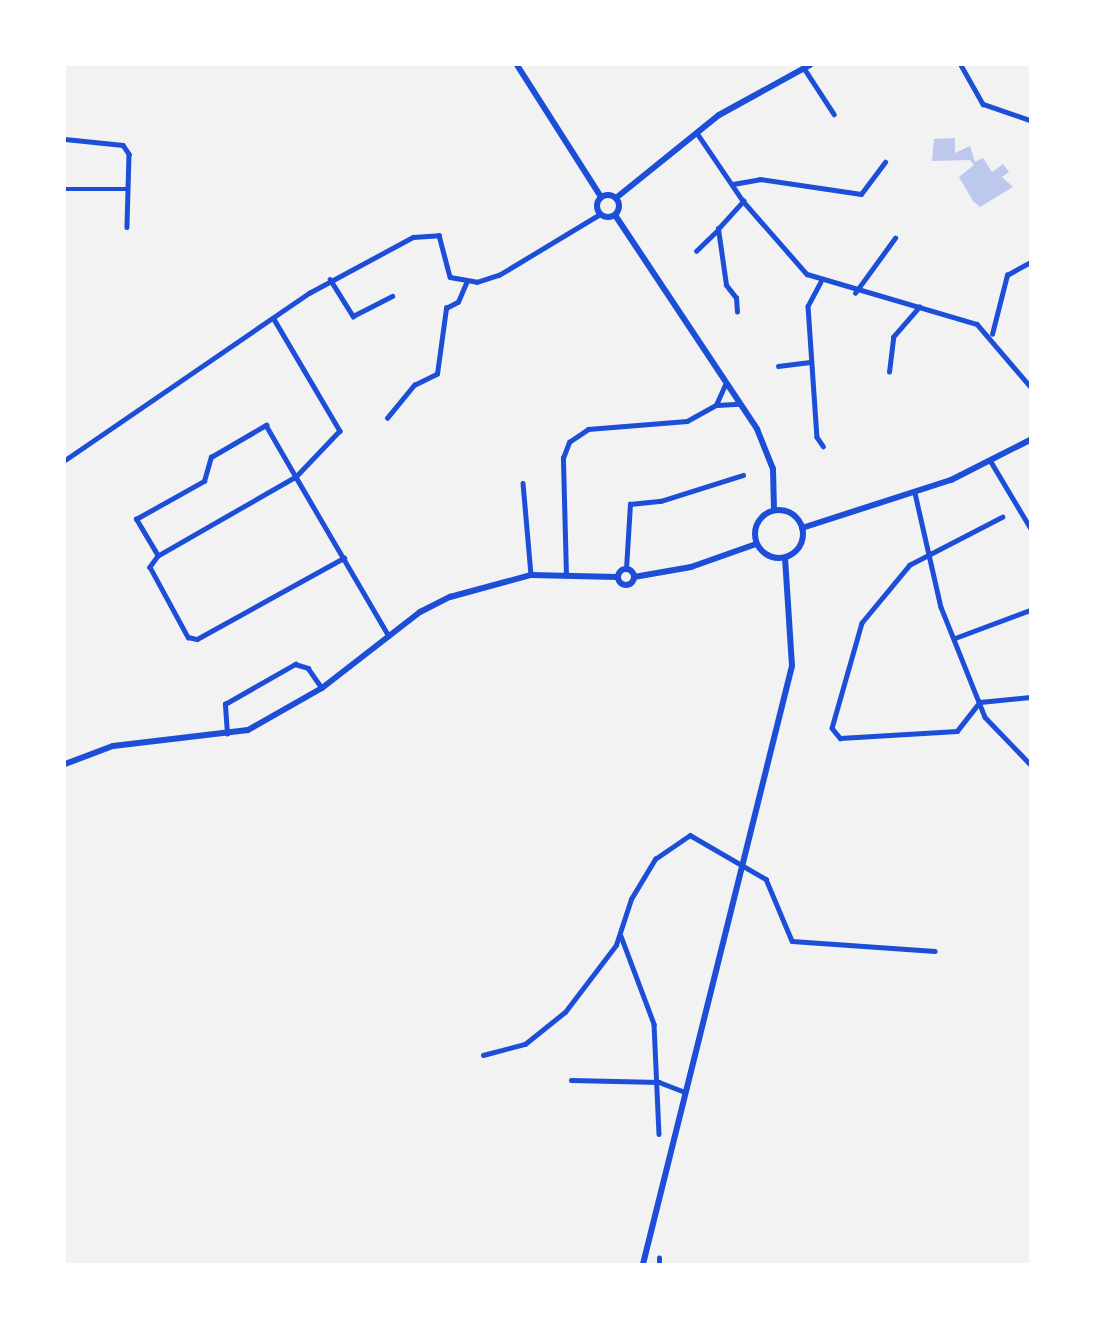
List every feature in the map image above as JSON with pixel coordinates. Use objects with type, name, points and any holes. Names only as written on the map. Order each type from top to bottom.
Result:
[{"type":"street","points":[[517,65],[601,197],[600,214]]},
{"type":"street","points":[[961,65],[983,104],[1030,120]]},
{"type":"street","points":[[601,197],[616,198],[697,133],[807,66],[834,114]]},
{"type":"street","points":[[697,133],[743,201],[782,250],[821,282],[855,293],[957,315],[992,334],[1030,386]]},
{"type":"street","points":[[65,139],[123,145],[127,227]]},
{"type":"street","points":[[732,184],[760,179],[862,194],[886,162]]},
{"type":"street","points":[[65,189],[126,189]]},
{"type":"street","points":[[616,198],[614,215],[741,404],[771,459],[774,510]]},
{"type":"street","points":[[696,251],[743,201]]},
{"type":"street","points":[[65,460],[330,279],[432,233],[445,243],[450,277],[466,283],[499,275],[600,214],[614,215]]},
{"type":"street","points":[[718,229],[726,285],[736,298],[737,312]]},
{"type":"street","points":[[855,293],[895,237]]},
{"type":"street","points":[[992,334],[1007,275],[1030,262]]},
{"type":"street","points":[[330,279],[353,316],[392,296]]},
{"type":"street","points":[[821,282],[808,306],[810,362],[823,446]]},
{"type":"street","points":[[387,418],[414,385],[437,374],[446,308],[461,298],[466,283]]},
{"type":"street","points":[[889,372],[893,337],[919,307]]},
{"type":"street","points":[[274,319],[340,432],[296,477],[158,556],[150,568],[188,637],[197,639],[344,558]]},
{"type":"street","points":[[778,366],[810,362]]},
{"type":"street","points":[[716,405],[726,382]]},
{"type":"street","points":[[566,576],[563,458],[569,442],[588,429],[671,426],[716,405],[741,404]]},
{"type":"street","points":[[158,556],[136,519],[204,481],[211,457],[266,425],[389,637]]},
{"type":"street","points":[[803,528],[915,493],[1030,440]]},
{"type":"street","points":[[990,460],[1030,527]]},
{"type":"street","points":[[65,764],[113,747],[228,735],[276,718],[450,597],[531,575],[617,577],[626,569],[630,504],[661,501],[743,475]]},
{"type":"street","points":[[523,483],[531,575]]},
{"type":"street","points":[[915,493],[955,638],[980,702],[1005,744],[1030,764]]},
{"type":"street","points":[[774,510],[792,514],[803,528],[800,547],[785,558],[768,556],[756,544],[755,527],[774,510]]},
{"type":"street","points":[[1003,517],[910,565],[862,623],[834,734],[957,731],[980,702],[1030,697]]},
{"type":"street","points":[[617,577],[625,586],[634,578],[691,567],[756,544]]},
{"type":"street","points":[[643,1264],[682,1091],[792,666],[785,558]]},
{"type":"street","points":[[626,569],[634,578]]},
{"type":"street","points":[[955,638],[1030,610]]},
{"type":"street","points":[[228,735],[225,704],[295,664],[308,668],[322,688]]},
{"type":"street","points":[[483,1055],[507,1051],[540,1033],[582,990],[621,935],[646,873],[680,838],[690,835],[740,863],[775,888],[792,941],[935,951]]},
{"type":"street","points":[[621,935],[650,1004],[659,1082],[659,1134]]},
{"type":"street","points":[[571,1080],[659,1082],[682,1091]]},
{"type":"building","points":[[955,138],[955,153],[970,146],[975,162],[983,158],[992,172],[1003,164],[1009,172],[1002,177],[1013,187],[980,207],[973,201],[959,177],[974,165],[970,160],[932,161],[934,139]]}]
